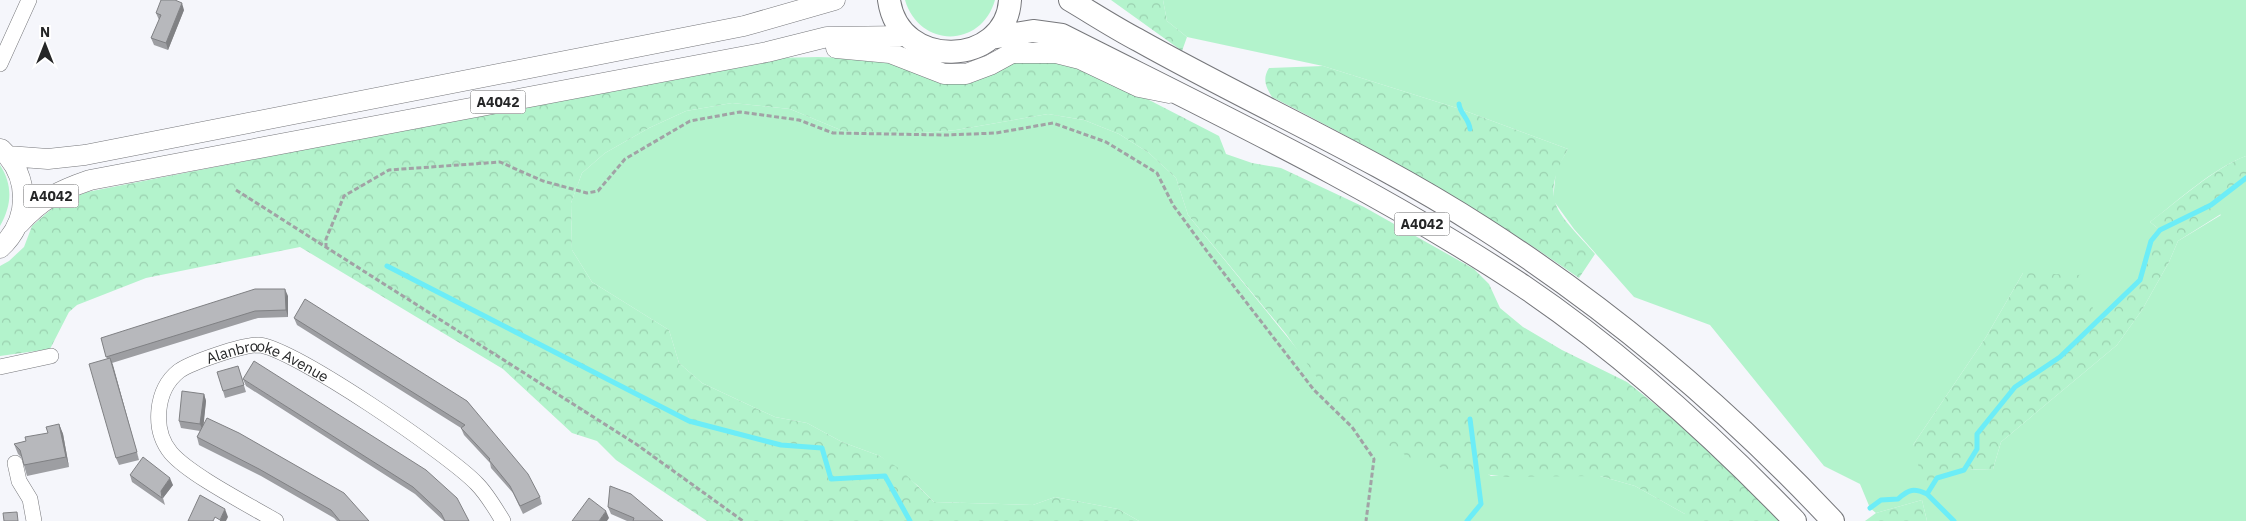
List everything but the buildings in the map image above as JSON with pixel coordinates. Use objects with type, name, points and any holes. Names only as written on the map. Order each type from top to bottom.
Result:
[{"type":"highway","points":[[889,0],[896,21],[907,36],[922,46],[940,52],[958,53],[975,48],[991,38],[1003,23],[1010,0]]},
{"type":"highway","name":"A4042","points":[[1070,0],[1146,45],[1348,149],[1482,227],[1556,277],[1692,384],[1777,461],[1833,521]]},
{"type":"highway","name":"A4042","points":[[1084,0],[1110,24]]},
{"type":"highway","name":"A4042","points":[[991,38],[1033,31],[1062,35],[1337,174],[1523,287],[1582,329],[1646,380],[1730,455],[1795,521]]},
{"type":"main road","points":[[795,12],[813,0]]},
{"type":"main road","name":"A4042","points":[[4,152],[48,159],[85,155],[744,26],[835,0]]},
{"type":"main road","name":"A4042","points":[[19,224],[46,198],[90,180],[767,52],[827,37],[907,36]]},
{"type":"main road","points":[[767,52],[833,48],[890,53],[944,74],[966,74],[990,65],[1012,53],[1056,53],[1080,59],[1139,87],[1180,95]]},
{"type":"main road","points":[[0,248],[9,240],[19,224],[24,207],[23,188],[18,171],[4,152]]},
{"type":"street","points":[[0,64],[29,0]]},
{"type":"street","name":"Alanbrooke Avenue","points":[[276,521],[257,516],[201,476],[172,453],[162,438],[159,421],[160,400],[168,382],[180,370],[225,352],[256,345],[272,347],[307,365],[447,456],[477,484],[502,521]]},
{"type":"street","points":[[0,367],[52,356]]},
{"type":"street","points":[[15,463],[18,481],[30,499],[34,521]]},
{"type":"path","points":[[326,248],[326,239],[344,196],[389,170],[420,166],[500,162],[543,181],[587,193],[598,191],[625,159],[690,121],[740,112],[799,120],[833,133],[946,135],[996,133],[1053,123],[1106,142],[1157,173],[1173,205],[1209,254],[1314,390],[1352,427],[1374,459],[1366,521]]},
{"type":"path","points":[[236,190],[636,444],[743,521]]},
{"type":"green space","points":[[905,0],[995,0],[988,16],[977,27],[964,34],[950,36],[936,34],[923,27],[912,16]]},
{"type":"green space","points":[[1111,0],[1163,0],[1167,21],[1187,37],[1182,51]]},
{"type":"green space","points":[[1163,0],[2246,0],[2246,156],[2221,168],[2150,222],[2160,230],[2145,258],[2140,280],[2096,321],[2023,273],[1986,337],[1913,445],[1937,478],[1964,470],[1993,469],[2001,442],[2117,345],[2142,310],[2169,262],[2178,241],[2221,215],[2211,205],[2246,178],[2246,521],[1927,521],[1922,500],[1876,513],[1870,508],[1860,484],[1824,466],[1710,325],[1634,297],[1574,229],[1553,200],[1556,170],[1568,149],[1460,109],[1323,66],[1187,37],[1167,21]]},
{"type":"green space","points":[[774,58],[881,59],[900,65],[923,77],[960,82],[1015,63],[1034,60],[1078,66],[1122,86],[1219,136],[1226,154],[1252,163],[1281,168],[1364,207],[1474,269],[1489,284],[1500,308],[1523,327],[1562,350],[1627,382],[1681,425],[1780,521],[1685,521],[1685,514],[1635,486],[1600,476],[1507,477],[1450,470],[1412,459],[1365,431],[1335,403],[1286,334],[1188,215],[1176,178],[1149,153],[1119,134],[1084,120],[1048,114],[956,130],[901,135],[843,131],[790,109],[732,103],[686,111],[649,128],[605,153],[582,173],[571,203],[572,250],[592,282],[669,330],[679,363],[702,383],[775,417],[807,423],[842,442],[880,456],[900,469],[934,502],[1033,505],[1055,497],[1118,509],[1139,521],[707,521],[616,460],[597,441],[572,433],[503,369],[300,247],[146,278],[77,305],[69,312],[50,349],[0,356],[0,266],[9,261],[24,247],[32,226],[56,205],[87,192],[720,68],[749,66]]},
{"type":"green space","points":[[1323,66],[1460,109],[1568,149],[1554,182],[1554,195],[1563,217],[1595,254],[1579,278],[1429,182],[1351,138],[1272,97],[1265,79],[1269,68]]},
{"type":"green space","points":[[732,103],[790,109],[843,131],[901,135],[956,130],[1048,114],[1084,120],[1119,134],[1149,153],[1176,178],[1188,215],[1311,366],[1491,476],[1600,476],[1635,486],[1685,514],[1685,521],[1139,521],[1118,509],[1055,497],[1033,505],[934,502],[917,485],[880,456],[842,442],[807,423],[775,417],[702,383],[679,363],[669,330],[592,282],[572,250],[571,203],[582,173],[605,153],[649,128],[686,111]]},
{"type":"green space","points":[[2246,156],[2246,178],[2212,205],[2221,214],[2178,241],[2169,262],[2142,310],[2117,345],[2001,442],[1993,469],[1951,473],[1943,476],[1930,487],[1921,476],[1913,445],[1986,337],[2023,273],[2082,275],[2097,321],[2140,280],[2151,241],[2160,230],[2150,222],[2209,176]]},
{"type":"green space","points":[[0,165],[9,188],[9,203],[0,226]]},
{"type":"green space","points":[[1922,500],[1927,521],[1865,521],[1876,513]]},
{"type":"waterway","points":[[1459,104],[1470,129]]},
{"type":"waterway","points":[[1870,508],[1881,500],[1898,499],[1912,490],[1927,494],[1937,478],[1964,470],[1977,449],[1977,434],[2015,387],[2060,357],[2140,280],[2151,241],[2160,230],[2211,205],[2246,178]]},
{"type":"waterway","points":[[387,266],[689,421],[781,445],[822,448],[831,479],[885,476],[910,521]]},
{"type":"waterway","points":[[1467,521],[1481,504],[1470,419]]},
{"type":"waterway","points":[[1927,494],[1954,521]]}]
